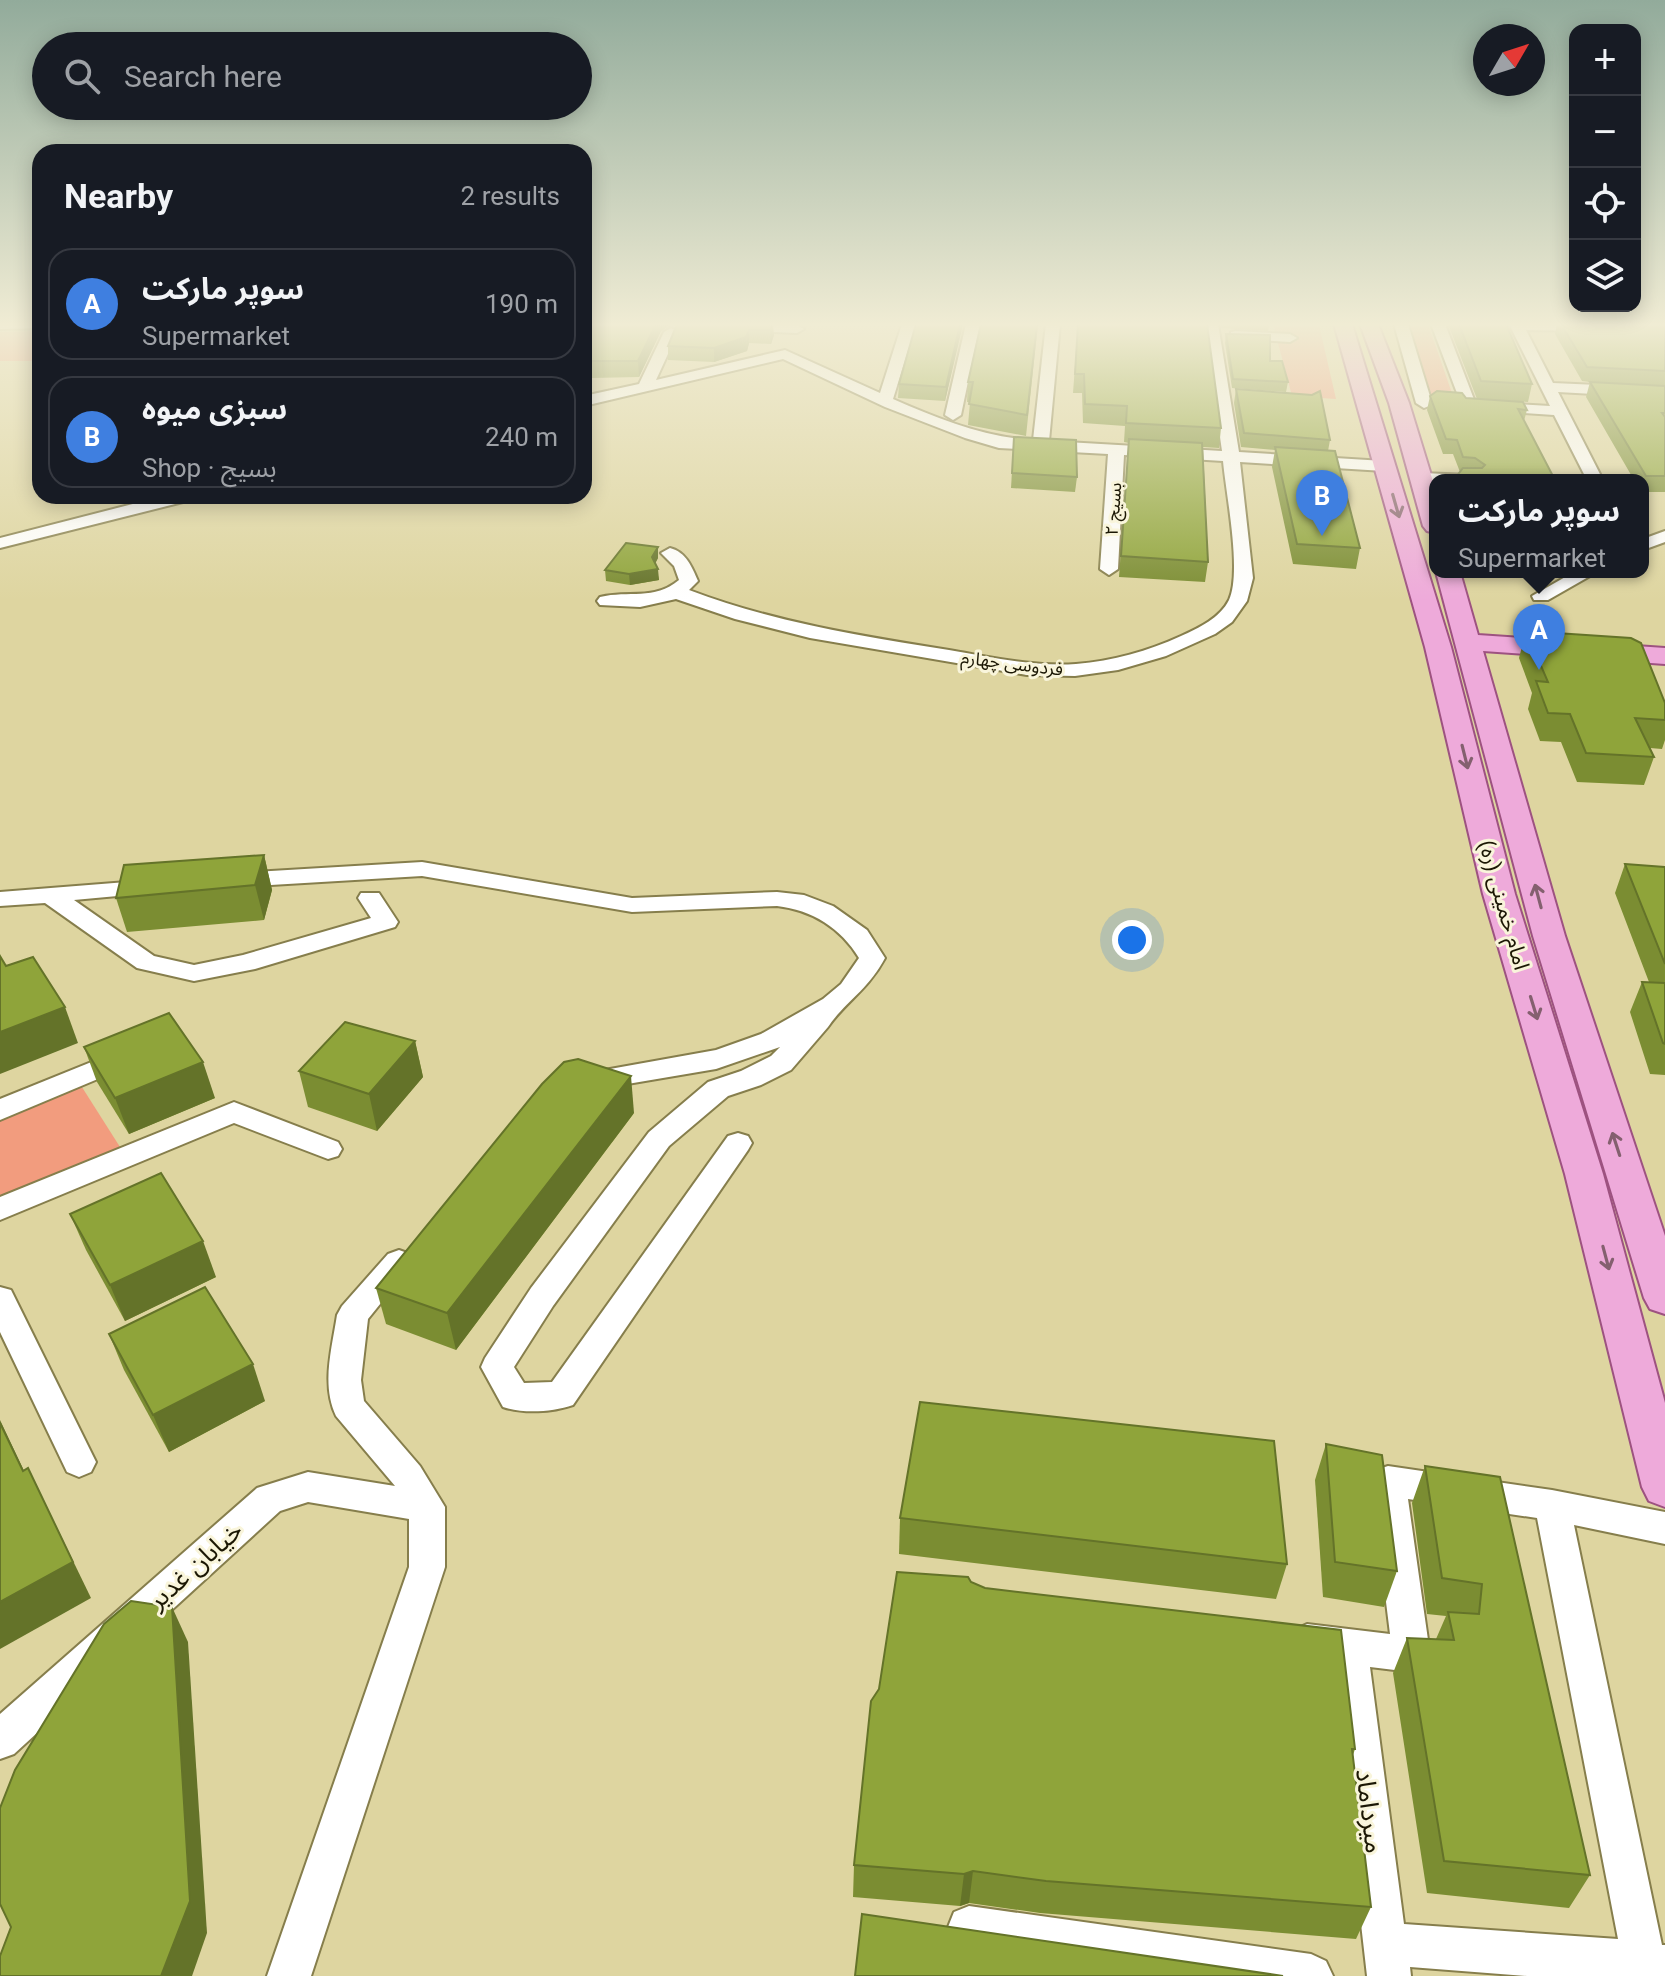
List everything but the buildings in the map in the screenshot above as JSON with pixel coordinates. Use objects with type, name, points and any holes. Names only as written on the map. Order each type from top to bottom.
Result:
[{"type":"main road","name":"امام خمینی (ره)","points":[[1370,416],[1438,647],[1499,894],[1584,1174],[1665,1487]]},
{"type":"main road","points":[[1403,416],[1429,504]]},
{"type":"main road","name":"امام خمینی (ره)","points":[[1450,578],[1549,936],[1665,1298]]},
{"type":"main road","points":[[1468,642],[1665,656]]},
{"type":"street","points":[[920,416],[959,433],[999,443],[1384,466]]},
{"type":"street","points":[[1041,445],[1044,416]]},
{"type":"street","points":[[1230,416],[1231,457]]},
{"type":"street","points":[[1563,416],[1592,474]]},
{"type":"street","name":"بسیج ۲","points":[[1109,569],[1116,450]]},
{"type":"street","name":"فردوسی چهارم","points":[[676,592],[721,611],[780,627],[998,664],[1071,670],[1124,664],[1204,633],[1230,614],[1242,599],[1243,553],[1231,457]]},
{"type":"street","points":[[1422,478],[1429,478]]},
{"type":"street","points":[[0,527],[120,504]]},
{"type":"street","points":[[0,543],[154,504]]},
{"type":"street","points":[[607,601],[651,601],[676,592],[689,581],[688,574],[670,553]]},
{"type":"street","points":[[1541,596],[1576,578]]},
{"type":"street","points":[[204,883],[422,869],[632,905],[777,899],[804,902],[824,911],[858,935],[872,958],[867,973],[834,1003],[781,1063],[751,1078],[718,1089],[659,1139],[542,1297],[497,1367],[515,1397],[561,1395],[738,1143]]},
{"type":"street","points":[[0,899],[173,885]]},
{"type":"street","points":[[50,895],[146,962],[194,973],[246,963],[386,922],[370,898]]},
{"type":"street","points":[[558,1087],[733,1055],[790,1030],[834,1003]]},
{"type":"street","points":[[0,1110],[135,1053]]},
{"type":"street","points":[[0,1209],[234,1112],[328,1149]]},
{"type":"street","points":[[289,1976],[427,1567],[427,1507],[408,1477],[348,1406],[344,1380],[353,1315],[414,1245]]},
{"type":"street","points":[[0,1299],[79,1462]]},
{"type":"street","points":[[1272,1637],[1411,1654],[1388,1481],[1552,1505],[1665,1528]]},
{"type":"street","name":"خیابان غدیر","points":[[0,1740],[269,1499],[308,1487],[427,1507]]},
{"type":"street","points":[[1388,1960],[1654,1965],[1552,1505]]},
{"type":"street","name":"میرداماد","points":[[1348,1647],[1388,1960]]},
{"type":"street","points":[[969,1927],[1311,1976]]},
{"type":"shaded area","points":[[80,1084],[120,1147],[0,1198],[0,1119]]},
{"type":"place","name":"سبزی میوه","points":[[1322,536]]},
{"type":"place","name":"سوپر مارکت","points":[[1539,670]]}]
